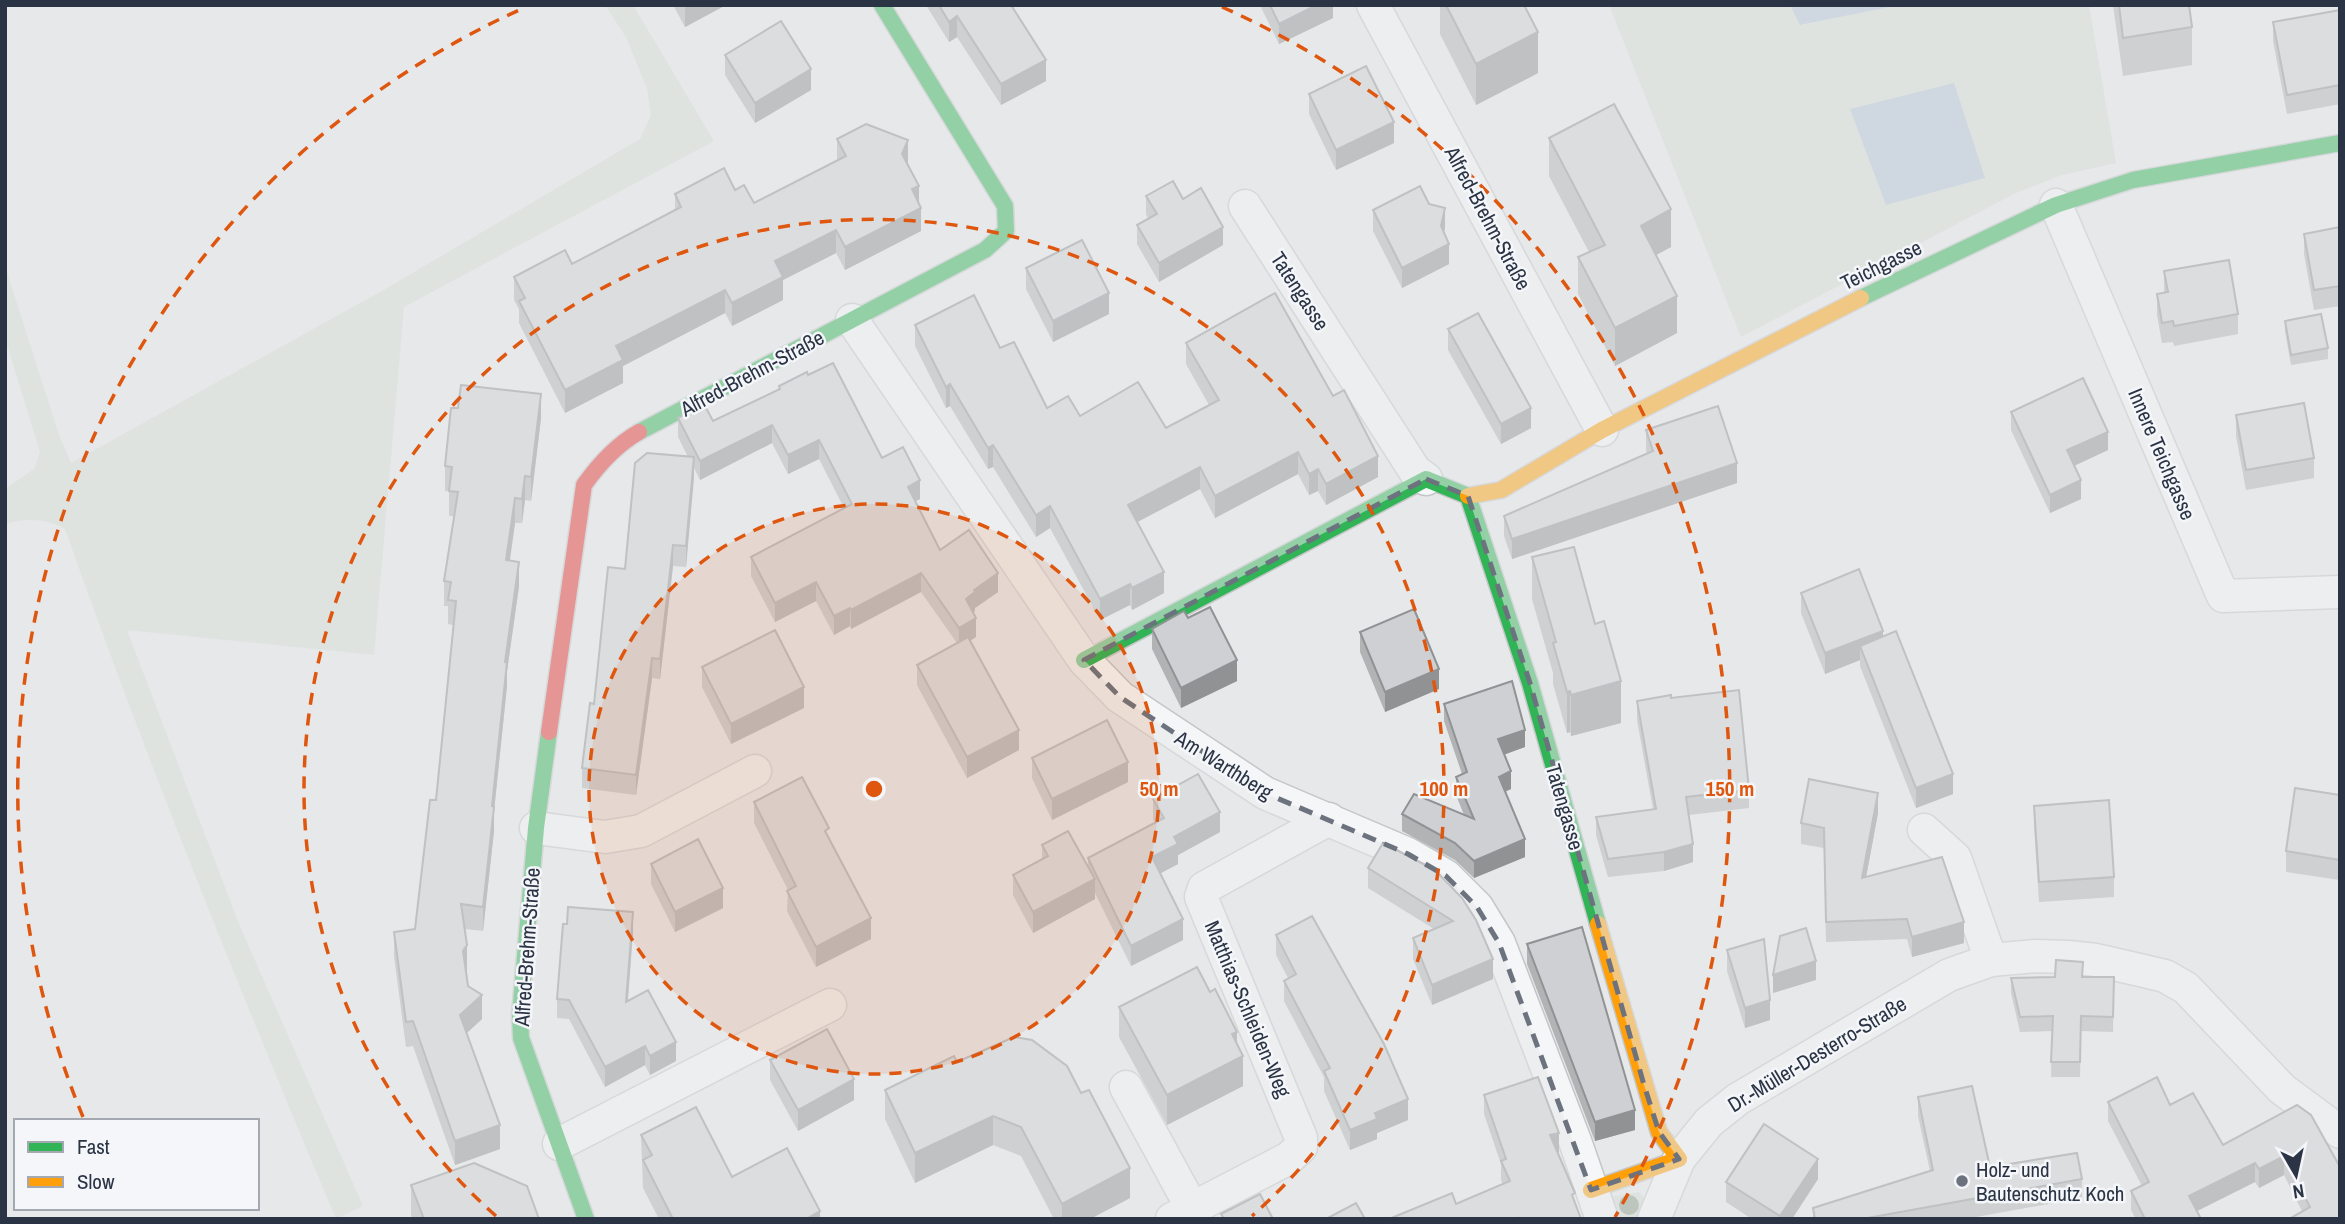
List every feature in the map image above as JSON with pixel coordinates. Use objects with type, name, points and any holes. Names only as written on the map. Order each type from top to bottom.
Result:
[{"type":"street","name":"Alfred-Brehm-Straße","points":[[586,1219],[521,1038],[520,1015],[536,828],[584,485],[600,463],[627,439],[985,250],[1006,231],[1005,206],[881,5]]},
{"type":"street","name":"Alfred-Brehm-Straße","points":[[1373,5],[1602,430]]},
{"type":"street","name":"Teichgasse","points":[[1468,496],[1502,490],[1602,430],[1812,321],[2056,205],[2133,180],[2340,144]]},
{"type":"street","name":"Innere Teichgasse","points":[[2056,205],[2222,596],[2340,592]]},
{"type":"street","name":"Tatengasse","points":[[1245,206],[1415,471],[1449,490],[1468,496],[1530,683],[1644,1085],[1659,1132],[1679,1159]]},
{"type":"street","name":"Am Warthberg","points":[[852,320],[1083,660],[1120,697],[1265,793],[1408,854],[1446,876],[1477,907],[1499,943],[1575,1141],[1596,1204]]},
{"type":"street","points":[[1083,660],[1426,479]]},
{"type":"street","points":[[536,828],[605,837],[640,831],[755,771]]},
{"type":"street","name":"Matthias-Schleiden-Weg","points":[[1126,1087],[1182,1213],[1289,1157],[1301,1147],[1301,1138],[1201,897],[1201,891],[1329,819]]},
{"type":"street","points":[[1924,830],[1955,858],[1991,960]]},
{"type":"street","name":"Dr.-Müller-Desterro-Straße","points":[[1654,1219],[1679,1159],[1709,1122],[1738,1099],[1949,975],[1991,960],[2036,956],[2068,957],[2096,960],[2165,976],[2186,988],[2282,1089],[2340,1132]]},
{"type":"street","points":[[559,1144],[830,1005]]},
{"type":"street","points":[[1596,1204],[1679,1159]]},
{"type":"highlighted area","points":[[1426,479],[1468,496],[1530,683],[1644,1085],[1659,1132],[1679,1159],[1591,1190],[1499,943],[1477,907],[1446,876],[1408,854],[1265,793],[1120,697],[1084,660]]},
{"type":"shaded area","points":[[605,5],[633,5],[714,141],[404,307],[374,655],[127,630],[239,924],[363,1206],[336,1219],[195,876],[65,529],[36,520],[5,524],[5,489],[34,469],[40,452],[5,338],[5,266],[59,435],[71,463],[387,288],[640,139],[651,115],[647,89],[626,37]]},
{"type":"shaded area","points":[[1609,5],[1790,5],[1801,25],[1900,5],[2089,5],[2116,163],[2062,175],[2016,193],[1741,337]]},
{"type":"shaded area","points":[[1638,1192],[1645,1200],[1645,1219],[1614,1219],[1611,1197]]},
{"type":"water","points":[[1790,5],[1900,5],[1800,25]]},
{"type":"water","points":[[1954,83],[1985,178],[1886,205],[1850,109]]},
{"type":"building","points":[[939,5],[1011,5],[1046,60],[1001,84],[957,16],[949,22]]},
{"type":"building","points":[[1270,5],[1317,5],[1279,24]]},
{"type":"building","points":[[1446,5],[1524,5],[1538,32],[1476,64]]},
{"type":"building","points":[[2119,5],[2189,5],[2192,27],[2123,38]]},
{"type":"building","points":[[2340,10],[2340,85],[2287,95],[2273,22]]},
{"type":"building","points":[[781,21],[811,69],[755,103],[725,55]]},
{"type":"building","points":[[1366,66],[1394,122],[1336,150],[1309,94]]},
{"type":"building","points":[[1614,104],[1671,209],[1641,226],[1677,296],[1615,328],[1578,257],[1605,245],[1549,138]]},
{"type":"building","points":[[866,124],[908,140],[902,154],[919,186],[912,189],[921,208],[845,247],[836,230],[775,261],[783,277],[732,303],[725,290],[616,346],[623,360],[565,390],[519,301],[525,298],[514,277],[565,250],[572,264],[681,207],[675,194],[724,168],[735,190],[744,185],[754,203],[846,156],[837,139]]},
{"type":"building","points":[[1173,181],[1183,199],[1201,188],[1223,227],[1159,263],[1137,225],[1157,214],[1146,196]]},
{"type":"building","points":[[1420,186],[1429,204],[1445,208],[1441,226],[1449,244],[1402,268],[1373,210]]},
{"type":"building","points":[[2340,227],[2340,286],[2314,290],[2304,234]]},
{"type":"building","points":[[1082,240],[1109,293],[1053,321],[1026,268]]},
{"type":"building","points":[[2229,260],[2238,314],[2174,326],[2173,321],[2162,323],[2157,294],[2168,292],[2164,271]]},
{"type":"building","points":[[1275,293],[1333,396],[1344,390],[1378,456],[1326,484],[1318,469],[1309,474],[1298,452],[1215,496],[1200,467],[1128,505],[1164,572],[1132,588],[1130,584],[1100,599],[1050,506],[1036,515],[993,445],[988,448],[950,384],[946,387],[915,325],[974,295],[1000,348],[1014,342],[1047,408],[1068,396],[1080,416],[1138,382],[1166,428],[1219,400],[1186,343]]},
{"type":"building","points":[[1478,313],[1531,408],[1501,424],[1448,329]]},
{"type":"building","points":[[2321,314],[2328,348],[2291,355],[2285,321]]},
{"type":"building","points":[[833,363],[882,458],[903,447],[920,480],[908,487],[940,550],[969,530],[998,573],[966,599],[976,618],[959,628],[921,573],[851,610],[850,608],[834,616],[816,582],[775,603],[751,557],[852,504],[819,440],[788,455],[772,425],[700,461],[678,418],[704,404],[713,421],[780,389],[779,386],[807,372],[808,375]]},
{"type":"building","points":[[2083,378],[2108,432],[2067,450],[2081,480],[2050,495],[2011,412]]},
{"type":"building","points":[[461,385],[541,394],[531,477],[525,476],[522,499],[515,498],[506,560],[519,562],[505,662],[483,907],[461,904],[467,945],[463,951],[468,986],[482,995],[460,1015],[500,1125],[455,1141],[413,1021],[406,1022],[394,932],[415,929],[430,800],[436,800],[456,601],[448,600],[451,582],[444,581],[458,492],[449,491],[452,467],[445,466],[451,408],[458,408]]},
{"type":"building","points":[[2304,403],[2314,458],[2246,470],[2236,415]]},
{"type":"building","points":[[1718,406],[1737,463],[1512,539],[1504,516],[1653,451],[1646,430]]},
{"type":"building","points":[[647,453],[694,457],[686,546],[673,545],[660,659],[652,658],[636,775],[582,768],[590,703],[594,704],[608,567],[625,569],[635,463]]},
{"type":"building","points":[[1574,547],[1595,624],[1604,621],[1621,681],[1571,695],[1570,691],[1567,692],[1553,643],[1556,642],[1532,557]]},
{"type":"building","points":[[1859,569],[1883,631],[1825,653],[1801,593]]},
{"type":"building","points":[[1210,607],[1237,660],[1181,688],[1152,629],[1184,611],[1188,618]]},
{"type":"building","points":[[1414,609],[1439,669],[1385,692],[1360,632]]},
{"type":"building","points":[[775,630],[804,687],[731,724],[702,667]]},
{"type":"building","points":[[1896,631],[1953,774],[1916,788],[1860,646]]},
{"type":"building","points":[[968,637],[1019,730],[967,757],[917,665]]},
{"type":"building","points":[[1512,681],[1525,730],[1498,739],[1511,771],[1499,777],[1525,839],[1474,861],[1455,843],[1402,814],[1414,794],[1474,819],[1456,777],[1467,772],[1444,704]]},
{"type":"building","points":[[1739,690],[1749,790],[1686,797],[1693,844],[1664,852],[1608,859],[1596,817],[1656,809],[1637,701],[1671,695],[1671,698]]},
{"type":"building","points":[[1107,720],[1128,762],[1052,799],[1032,758]]},
{"type":"building","points":[[1198,774],[1220,812],[1174,837],[1178,844],[1152,857],[1183,919],[1131,946],[1088,858],[1164,818],[1153,799]]},
{"type":"building","points":[[802,777],[829,828],[825,831],[871,918],[816,947],[787,891],[796,886],[754,802]]},
{"type":"building","points":[[1809,779],[1878,793],[1862,878],[1942,857],[1964,922],[1912,937],[1907,919],[1826,922],[1824,828],[1801,823]]},
{"type":"building","points":[[2295,788],[2340,795],[2340,860],[2286,851]]},
{"type":"building","points":[[2109,800],[2114,877],[2039,882],[2034,806]]},
{"type":"building","points":[[1068,831],[1095,879],[1033,912],[1013,875],[1048,856],[1042,845]]},
{"type":"building","points":[[698,839],[723,888],[675,912],[651,864]]},
{"type":"building","points":[[1383,843],[1435,870],[1462,898],[1476,920],[1493,959],[1432,985],[1413,938],[1453,921],[1368,868]]},
{"type":"building","points":[[568,907],[633,912],[626,1002],[648,990],[676,1042],[650,1056],[645,1046],[605,1067],[569,1000],[557,999],[563,924],[567,924]]},
{"type":"building","points":[[1312,916],[1384,1044],[1408,1099],[1375,1113],[1377,1119],[1350,1130],[1324,1071],[1330,1068],[1284,981],[1296,974],[1276,935]]},
{"type":"building","points":[[1582,927],[1635,1110],[1595,1122],[1527,944]]},
{"type":"building","points":[[1806,928],[1816,961],[1773,975],[1780,936]]},
{"type":"building","points":[[1764,939],[1770,1000],[1745,1008],[1727,950]]},
{"type":"building","points":[[2056,960],[2083,962],[2082,977],[2114,977],[2113,1017],[2081,1016],[2080,1062],[2051,1062],[2053,1016],[2020,1017],[2011,978],[2055,977]]},
{"type":"building","points":[[1197,967],[1210,992],[1215,989],[1237,1032],[1232,1034],[1243,1056],[1167,1095],[1119,1007]]},
{"type":"building","points":[[827,1029],[854,1079],[798,1110],[770,1060]]},
{"type":"building","points":[[1014,1037],[1032,1040],[1067,1066],[1081,1093],[1089,1090],[1130,1168],[1062,1204],[1021,1127],[993,1116],[915,1153],[885,1090],[954,1056],[957,1062]]},
{"type":"building","points":[[1538,1077],[1559,1133],[1550,1135],[1575,1193],[1572,1195],[1581,1219],[1389,1219],[1452,1193],[1456,1204],[1510,1181],[1501,1161],[1506,1159],[1484,1095]]},
{"type":"building","points":[[2157,1077],[2170,1105],[2193,1093],[2223,1145],[2297,1105],[2311,1115],[2340,1167],[2340,1219],[2289,1219],[2310,1207],[2284,1156],[2259,1169],[2255,1163],[2189,1196],[2201,1219],[2145,1219],[2131,1191],[2149,1182],[2108,1102]]},
{"type":"building","points":[[1972,1086],[1990,1167],[2077,1153],[2082,1179],[1862,1219],[1815,1219],[1813,1208],[1933,1170],[1918,1097]]},
{"type":"building","points":[[696,1107],[732,1177],[787,1148],[820,1211],[806,1219],[673,1219],[643,1160],[652,1155],[641,1135]]},
{"type":"building","points":[[1764,1124],[1818,1159],[1780,1216],[1726,1182]]},
{"type":"building","points":[[474,1163],[527,1186],[539,1219],[424,1219],[411,1185]]},
{"type":"building","points":[[1260,1194],[1273,1219],[1224,1219],[1221,1214]]},
{"type":"building","points":[[1356,1203],[1365,1219],[1326,1219]]},
{"type":"traffic: fast","points":[[639,432],[985,250],[1006,231],[1005,206],[882,5]]},
{"type":"traffic: fast","points":[[1861,298],[2056,205],[2133,180],[2340,143]]},
{"type":"traffic: fast","points":[[1084,660],[1426,479],[1468,496],[1530,683],[1598,924]]},
{"type":"traffic: fast","points":[[549,732],[536,828],[520,1015],[521,1038],[586,1219]]},
{"type":"traffic: slow","points":[[1468,496],[1501,490],[1602,430],[1861,298]]},
{"type":"traffic: slow","points":[[1591,1190],[1679,1159],[1659,1132],[1598,924]]},
{"type":"traffic: jam","points":[[549,732],[584,485],[608,456],[639,432]]},
{"type":"place","name":"Holz- und Bautenschutz Koch","points":[[1962,1181]]}]
